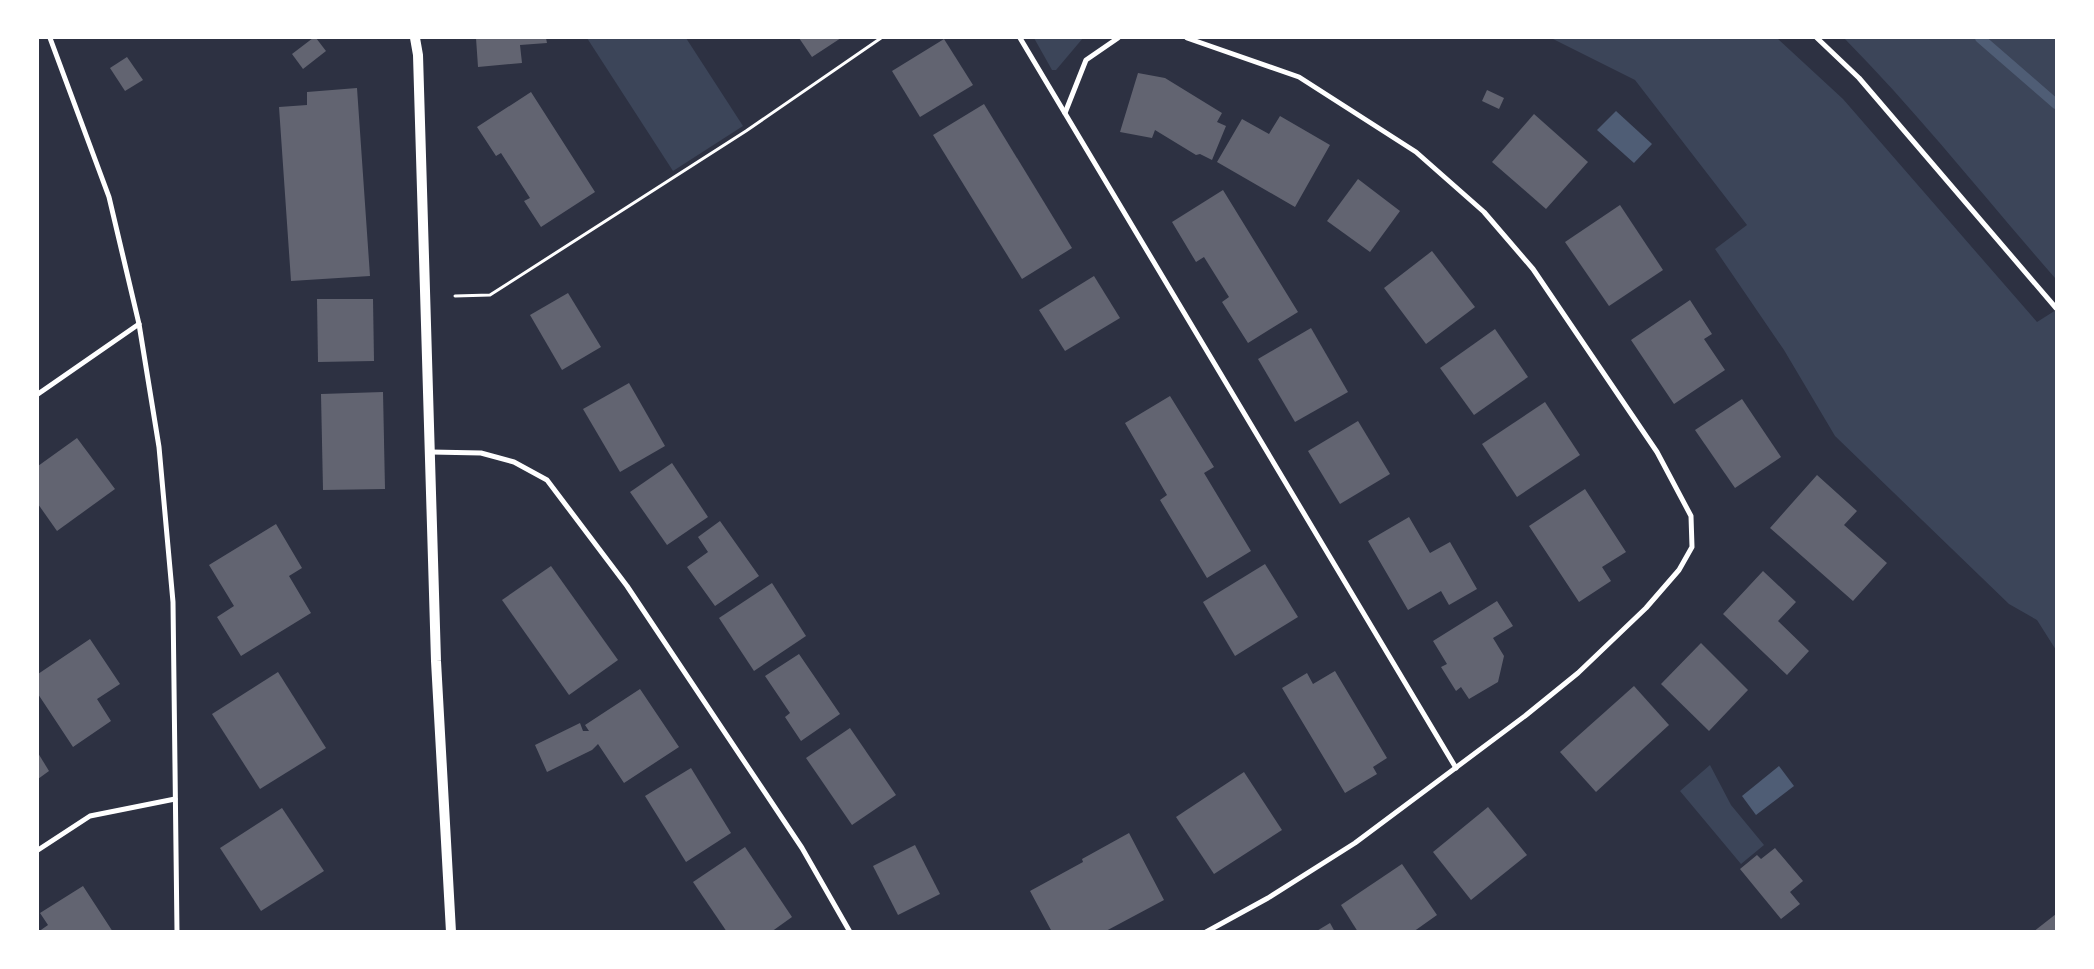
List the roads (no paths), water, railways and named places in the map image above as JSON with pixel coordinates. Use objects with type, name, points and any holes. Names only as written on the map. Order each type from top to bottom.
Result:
[{"type":"main road","points":[[415,38],[418,55],[436,661],[450,930]]},
{"type":"street","points":[[50,38],[109,197],[139,324],[159,447],[173,602],[177,932]]},
{"type":"street","points":[[418,55],[420,38]]},
{"type":"street","points":[[1020,38],[1456,768]]},
{"type":"street","points":[[1065,113],[1086,60],[1118,38]]},
{"type":"street","points":[[1187,38],[1299,77],[1416,152],[1484,212],[1533,269],[1657,452],[1691,516],[1692,548],[1679,570],[1646,608],[1578,672],[1525,716],[1355,843],[1268,898],[1206,932]]},
{"type":"street","points":[[1817,38],[1859,78],[2056,308]]},
{"type":"street","points":[[38,394],[139,324]]},
{"type":"street","points":[[431,452],[481,453],[514,462],[547,480],[627,586],[802,848],[850,932]]},
{"type":"street","points":[[38,850],[90,816],[175,799]]},
{"type":"waterway","points":[[1980,38],[2056,104]]}]
